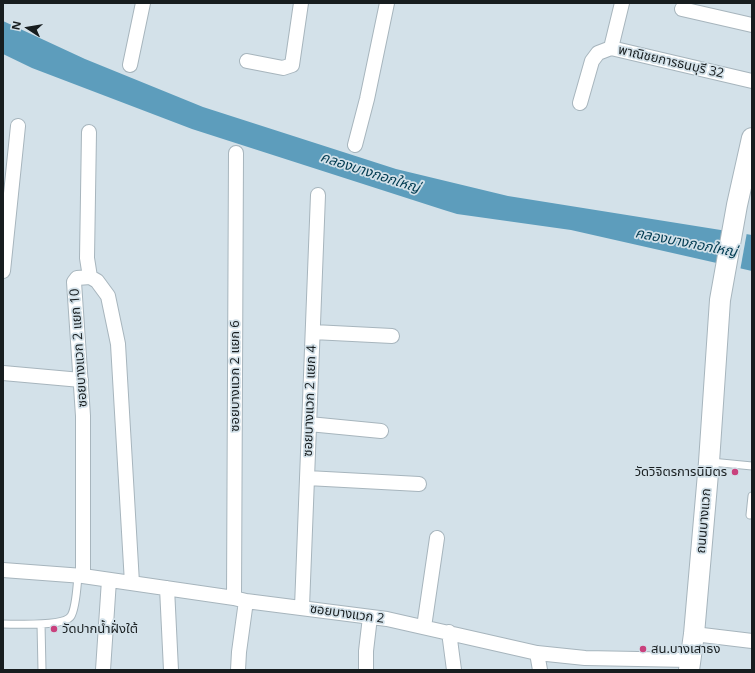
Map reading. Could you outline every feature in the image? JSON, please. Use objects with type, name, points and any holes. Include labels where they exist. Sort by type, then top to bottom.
[{"type":"main road","name":"ถนนบางแวก","points":[[689,665],[694,634],[709,462],[720,300],[737,205],[752,138]]},
{"type":"street","points":[[130,65],[143,3]]},
{"type":"street","points":[[247,61],[283,68],[292,65],[301,3]]},
{"type":"street","points":[[355,145],[367,99],[387,3]]},
{"type":"street","name":"พาณิชยการธนบุรี 32","points":[[622,3],[611,48],[752,82]]},
{"type":"street","points":[[682,9],[752,25]]},
{"type":"street","points":[[580,103],[592,61],[598,53],[611,48]]},
{"type":"street","points":[[3,271],[18,126]]},
{"type":"street","name":"ซอยบางแวก 2 แยก 10","points":[[80,576],[83,416],[74,282],[77,278],[90,277],[87,258],[89,132]]},
{"type":"street","name":"ซอยบางแวก 2 แยก 6","points":[[236,153],[240,599],[238,670]]},
{"type":"street","name":"ซอยบางแวก 2 แยก 4","points":[[302,608],[318,195]]},
{"type":"street","points":[[90,277],[97,281],[108,296],[118,344],[132,583]]},
{"type":"street","points":[[313,332],[392,336]]},
{"type":"street","points":[[3,373],[81,380]]},
{"type":"street","points":[[309,424],[381,431]]},
{"type":"street","points":[[307,478],[419,484]]},
{"type":"street","points":[[424,627],[436,538]]},
{"type":"street","name":"ซอยบางแวก 2","points":[[3,570],[80,576],[370,617],[449,632],[586,664],[689,665]]},
{"type":"street","points":[[103,670],[109,580]]},
{"type":"street","points":[[167,588],[171,670]]},
{"type":"street","points":[[366,670],[366,651],[370,617]]},
{"type":"street","points":[[449,632],[454,670]]},
{"type":"street","points":[[694,634],[752,641]]},
{"type":"street","points":[[537,653],[540,670]]},
{"type":"lane","points":[[709,462],[752,466]]},
{"type":"lane","points":[[750,515],[752,496]]},
{"type":"lane","points":[[3,624],[41,624],[65,621],[71,617],[80,576]]},
{"type":"lane","points":[[41,624],[42,670]]},
{"type":"water","name":"คลองบางกอกใหญ่","points":[[3,21],[85,59],[203,107],[396,169],[508,196],[752,235],[752,271],[571,230],[457,214],[192,129],[32,68],[3,54]]},
{"type":"pier","points":[[723,228],[747,232],[740,271],[716,265]]},
{"type":"place","name":"วัดวิจิตรการนิมิตร","points":[[735,472]]},
{"type":"place","name":"วัดปากน้ำฝั่งใต้","points":[[54,629]]},
{"type":"place","name":"สน.บางเสาธง","points":[[643,649]]}]
